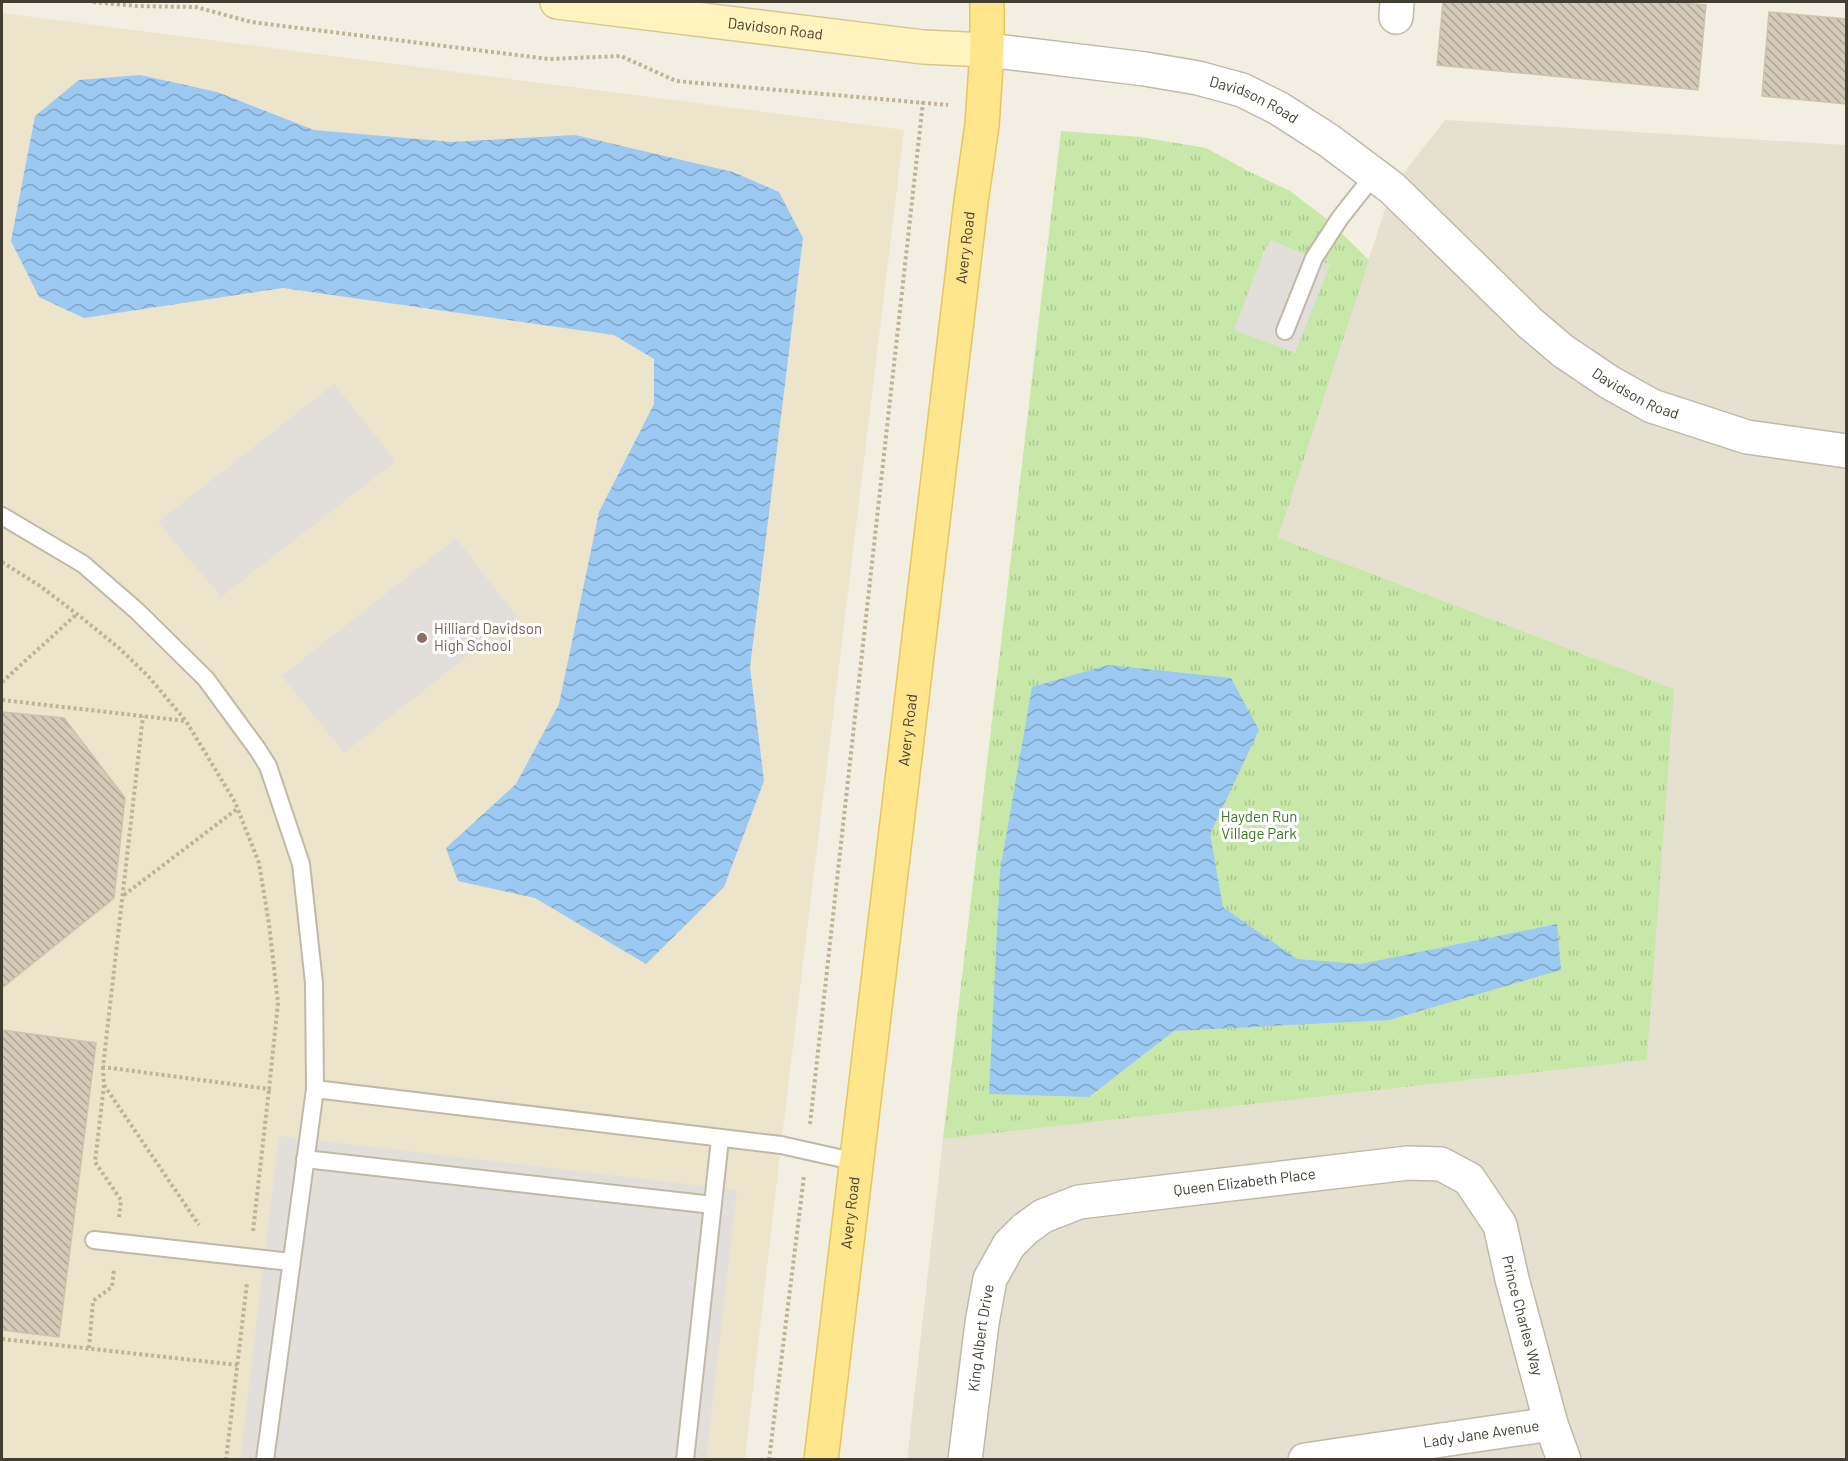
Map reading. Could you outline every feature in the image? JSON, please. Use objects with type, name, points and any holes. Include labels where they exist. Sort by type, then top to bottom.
[{"type":"main road","name":"Davidson Road","points":[[557,2],[923,47],[987,51]]},
{"type":"main road","name":"Avery Road","points":[[821,1460],[983,110],[987,51],[987,2]]},
{"type":"street","name":"Davidson Road","points":[[987,51],[1145,69],[1198,78],[1242,90],[1278,108],[1328,140],[1392,188],[1530,323],[1563,351],[1609,382],[1652,406],[1746,437],[1846,451]]},
{"type":"street","name":"Queen Elizabeth Place","points":[[1025,1228],[1043,1216],[1079,1202],[1408,1164],[1441,1164],[1469,1179]]},
{"type":"street","name":"Prince Charles Way","points":[[1469,1179],[1500,1225],[1551,1424],[1564,1460]]},
{"type":"street","name":"King Albert Drive","points":[[965,1460],[982,1323],[990,1279],[1009,1245],[1025,1228]]},
{"type":"street","name":"Lady Jane Avenue","points":[[1305,1460],[1551,1424]]},
{"type":"lane","points":[[1285,331],[1314,258],[1340,218],[1374,175]]},
{"type":"lane","points":[[2,516],[83,564],[137,611],[206,679],[268,766],[301,864],[314,983],[315,1089],[265,1460]]},
{"type":"lane","points":[[315,1089],[781,1145],[857,1162]]},
{"type":"lane","points":[[685,1460],[720,1139]]},
{"type":"lane","points":[[305,1159],[713,1205]]},
{"type":"lane","points":[[94,1240],[291,1262]]},
{"type":"path","points":[[93,2],[136,6],[196,7],[251,22],[549,59],[621,56],[675,81],[923,102],[983,110]]},
{"type":"path","points":[[769,1460],[807,1152],[923,102]]},
{"type":"path","points":[[2,562],[40,586],[77,614],[134,662],[167,697],[186,721],[237,808],[259,863],[278,1004],[269,1089],[104,1067]]},
{"type":"path","points":[[2,682],[77,614]]},
{"type":"path","points":[[2,700],[186,721]]},
{"type":"path","points":[[95,1162],[143,716]]},
{"type":"path","points":[[123,895],[237,808]]},
{"type":"path","points":[[104,1085],[246,1296]]},
{"type":"path","points":[[2,1339],[238,1365]]},
{"type":"shaded area","name":"Hilliard Davidson High School","points":[[2,13],[904,130],[745,1459],[2,1460]]},
{"type":"shaded area","points":[[1445,120],[1846,145],[1846,1459],[907,1460],[943,1139],[1647,1060],[1673,689],[1278,538],[1392,188]]},
{"type":"shaded area","points":[[1271,240],[1330,265],[1295,353],[1234,330],[1264,251]]},
{"type":"shaded area","points":[[334,384],[396,461],[221,597],[158,522]]},
{"type":"shaded area","points":[[456,538],[517,617],[344,753],[282,676]]},
{"type":"shaded area","points":[[279,1136],[737,1190],[706,1459],[240,1460]]},
{"type":"green space","name":"Hayden Run Village Park","points":[[1061,131],[1140,137],[1206,148],[1290,191],[1328,220],[1369,260],[1278,538],[1674,689],[1647,1060],[943,1139]]},
{"type":"water","points":[[140,75],[217,92],[314,130],[452,142],[575,135],[733,172],[779,192],[803,238],[750,667],[764,781],[724,887],[646,964],[535,898],[458,881],[446,848],[516,784],[559,704],[599,512],[654,404],[654,359],[614,335],[283,288],[84,318],[39,297],[11,241],[35,116],[79,80]]},
{"type":"water","points":[[1108,665],[1231,678],[1259,730],[1210,834],[1223,907],[1297,959],[1361,964],[1557,924],[1561,970],[1389,1020],[1174,1031],[1089,1097],[989,1094],[1000,871],[1032,687]]},
{"type":"building","points":[[1443,2],[1668,2],[1706,5],[1698,90],[1437,65]]},
{"type":"building","points":[[1769,12],[1846,19],[1846,104],[1762,96]]},
{"type":"building","points":[[2,712],[64,718],[125,798],[114,898],[2,988]]},
{"type":"building","points":[[2,1030],[96,1043],[59,1337],[2,1330]]},
{"type":"place","name":"Hilliard Davidson High School","points":[[422,638]]}]
